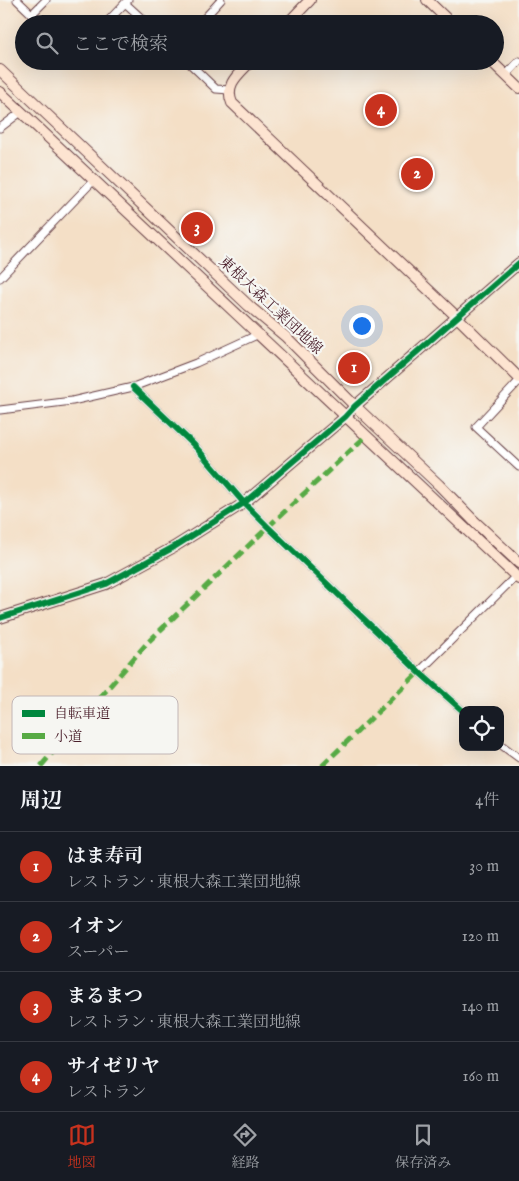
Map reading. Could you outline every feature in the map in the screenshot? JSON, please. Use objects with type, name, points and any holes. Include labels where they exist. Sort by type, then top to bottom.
[{"type":"main road","points":[[296,15],[310,0]]},
{"type":"main road","points":[[427,0],[443,15]]},
{"type":"main road","name":"東根大森工業団地線","points":[[0,70],[249,306],[286,337],[519,563]]},
{"type":"main road","points":[[243,70],[232,81],[229,90],[232,103],[457,317],[519,379]]},
{"type":"main road","points":[[501,70],[519,88]]},
{"type":"main road","name":"東根大森工業団地線","points":[[0,92],[518,578]]},
{"type":"main road","points":[[0,618],[106,584],[174,547],[244,503],[345,417],[355,406],[519,263]]},
{"type":"street","points":[[17,0],[32,14],[46,0]]},
{"type":"street","points":[[208,15],[222,0]]},
{"type":"street","points":[[114,15],[127,2],[139,15]]},
{"type":"street","points":[[506,75],[519,61]]},
{"type":"street","points":[[197,70],[216,89],[229,90]]},
{"type":"street","points":[[0,128],[21,112]]},
{"type":"street","points":[[0,278],[94,180]]},
{"type":"street","points":[[0,410],[72,401],[133,386],[196,363],[259,334]]},
{"type":"street","points":[[519,379],[476,427],[519,467]]},
{"type":"street","points":[[133,386],[194,445],[244,503],[419,672],[459,707]]},
{"type":"street","points":[[419,672],[518,578]]},
{"type":"street","points":[[504,747],[519,758]]},
{"type":"marked path","points":[[101,696],[147,643],[366,436]]},
{"type":"marked path","points":[[322,766],[419,672]]},
{"type":"marked path","points":[[41,766],[51,754]]},
{"type":"cycle path","points":[[0,618],[106,584],[174,547],[244,503],[345,417],[355,406],[519,263]]},
{"type":"cycle path","points":[[133,387],[194,445],[244,503],[268,527],[419,672],[459,707]]},
{"type":"place","name":"サイゼリヤ","points":[[381,110]]},
{"type":"place","name":"イオン","points":[[417,174]]},
{"type":"place","name":"まるまつ","points":[[197,228]]},
{"type":"place","name":"はま寿司","points":[[354,368]]}]
